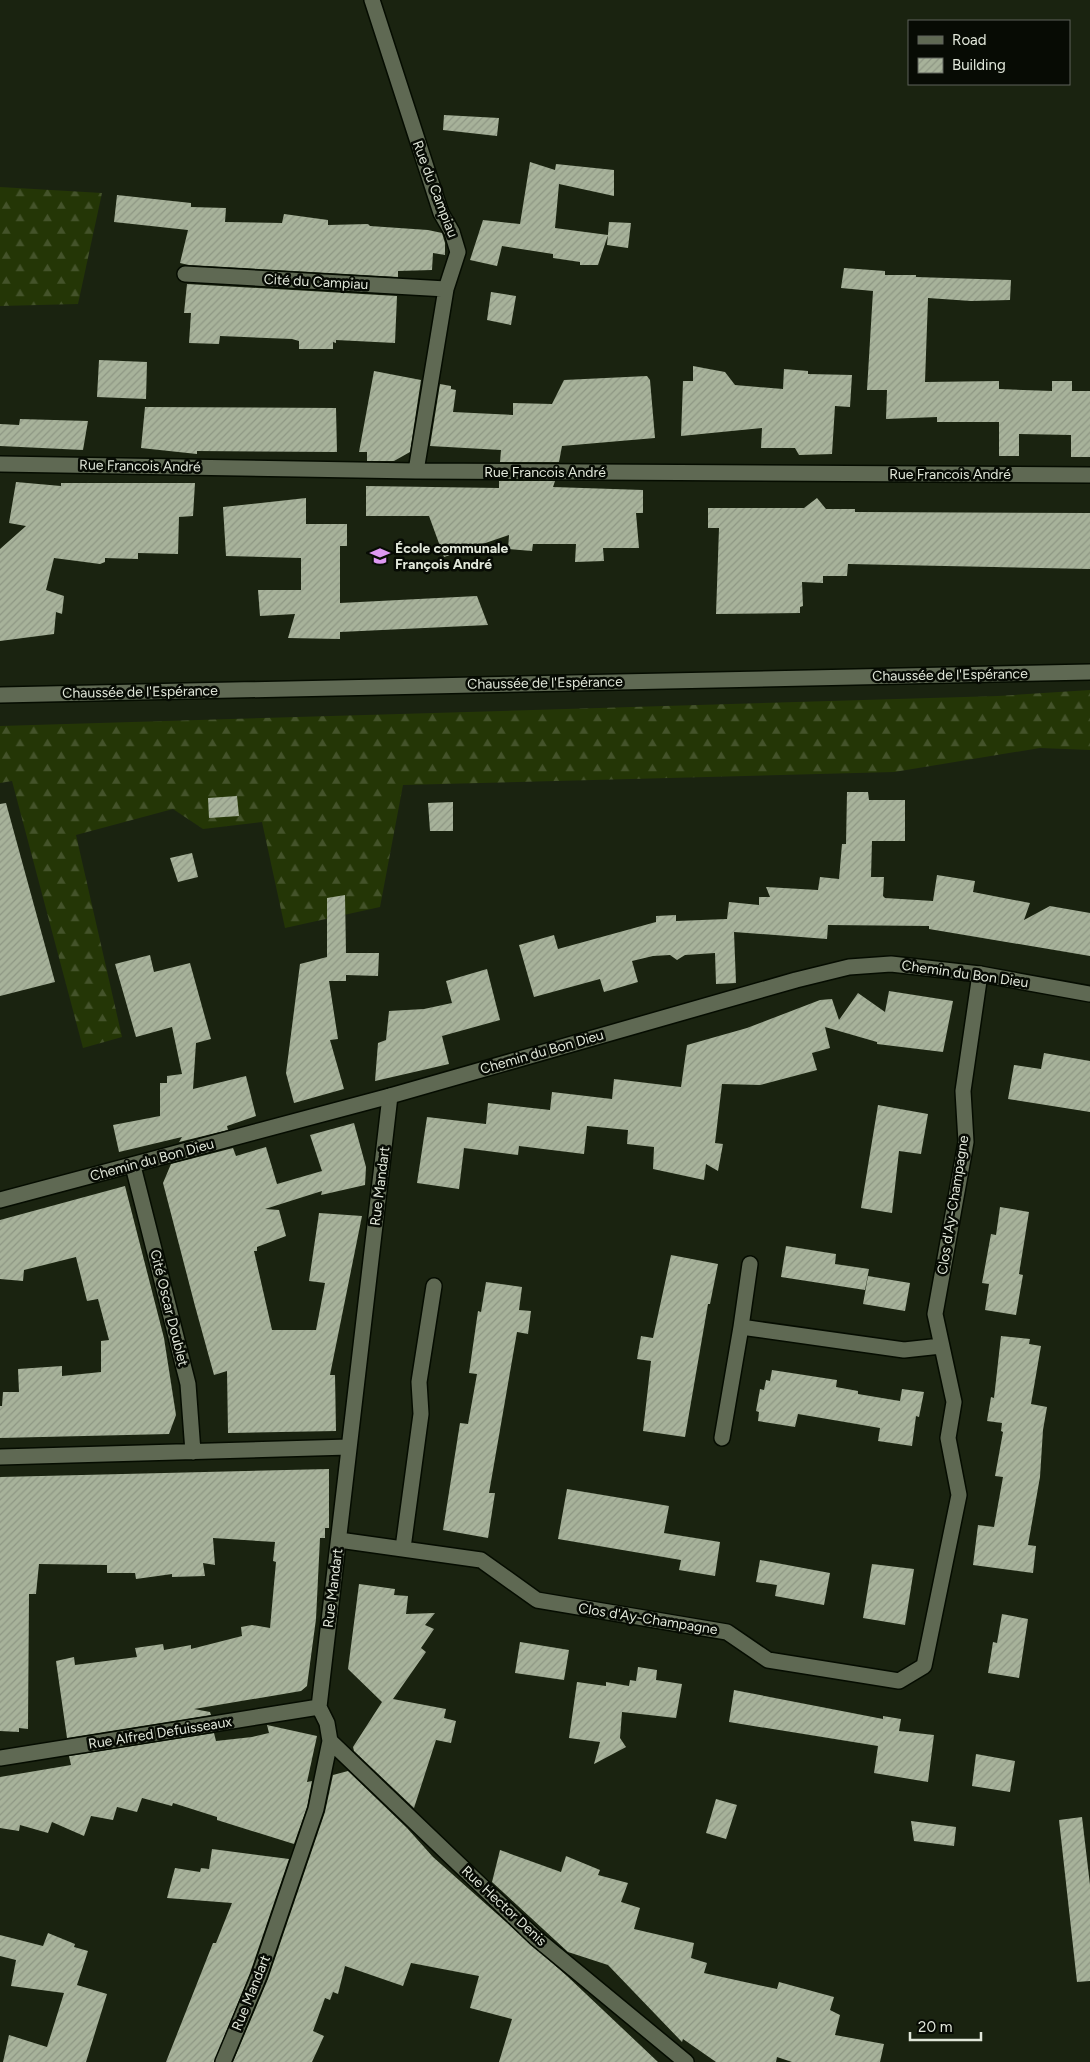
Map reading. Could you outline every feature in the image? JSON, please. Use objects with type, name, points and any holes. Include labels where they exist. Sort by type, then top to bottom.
[{"type":"street","name":"Rue du Campiau","points":[[372,0],[441,212],[452,232],[458,252],[446,289],[416,471]]},
{"type":"street","name":"Cité du Campiau","points":[[186,274],[446,289]]},
{"type":"street","name":"Rue Francois André","points":[[0,464],[416,471],[1090,475]]},
{"type":"street","name":"Chaussée de l'Espérance","points":[[0,695],[1090,672]]},
{"type":"street","name":"Chemin du Bon Dieu","points":[[0,1200],[390,1096],[796,980],[848,967],[891,964],[980,974],[1090,994]]},
{"type":"street","name":"Clos d'Ay-Champagne","points":[[339,1540],[481,1560],[537,1600],[727,1632],[768,1660],[899,1681],[924,1666],[959,1495],[948,1438],[954,1402],[935,1314],[966,1142],[963,1091],[980,974]]},
{"type":"street","name":"Rue Mandart","points":[[223,2062],[259,1976],[316,1809],[330,1742],[326,1723],[319,1707],[390,1096]]},
{"type":"street","name":"Cité Oscar Doublet","points":[[133,1166],[188,1384],[193,1452]]},
{"type":"street","points":[[722,1438],[750,1264]]},
{"type":"street","points":[[403,1548],[421,1414],[419,1382],[434,1286]]},
{"type":"street","points":[[741,1327],[904,1350],[942,1346]]},
{"type":"street","points":[[0,1457],[350,1447]]},
{"type":"street","name":"Rue Alfred Defuisseaux","points":[[0,1758],[319,1707]]},
{"type":"street","name":"Rue Hector Denis","points":[[330,1742],[536,1938],[686,2062]]},
{"type":"green space","points":[[0,187],[102,193],[78,304],[0,306]]},
{"type":"green space","points":[[1090,690],[1090,750],[1040,748],[894,772],[403,785],[380,907],[285,928],[262,822],[203,829],[173,809],[76,835],[122,1037],[83,1048],[12,781],[0,783],[0,726],[998,696]]},
{"type":"building","points":[[444,115],[499,118],[497,136],[443,130]]},
{"type":"building","points":[[530,162],[555,170],[556,164],[614,170],[614,196],[559,184],[555,228],[608,235],[598,265],[580,265],[580,262],[553,258],[553,254],[502,246],[497,266],[470,260],[483,220],[520,224]]},
{"type":"building","points":[[117,195],[191,203],[191,207],[226,208],[225,222],[282,223],[284,214],[328,220],[328,225],[368,224],[370,226],[428,230],[442,233],[445,243],[445,255],[433,253],[432,270],[398,271],[398,277],[189,265],[180,263],[188,230],[114,222]]},
{"type":"building","points":[[609,222],[631,223],[628,248],[607,245]]},
{"type":"building","points":[[844,268],[885,271],[885,275],[1011,280],[1010,300],[971,301],[928,298],[925,382],[999,381],[999,389],[1052,391],[1052,381],[1072,381],[1072,391],[1090,391],[1090,457],[1071,457],[1071,435],[1019,434],[1019,456],[999,456],[999,422],[937,422],[937,417],[886,419],[887,390],[867,390],[873,291],[841,288]]},
{"type":"building","points":[[187,284],[397,296],[395,343],[336,340],[336,343],[333,342],[333,349],[299,349],[299,341],[292,339],[220,336],[219,344],[189,343],[191,313],[184,313]]},
{"type":"building","points":[[491,292],[516,296],[511,325],[487,320]]},
{"type":"building","points":[[99,360],[147,362],[146,399],[97,397]]},
{"type":"building","points":[[693,366],[725,372],[735,385],[783,389],[784,369],[808,371],[808,374],[852,375],[850,407],[835,406],[832,454],[799,455],[795,448],[761,448],[762,428],[681,436],[683,381],[693,381]]},
{"type":"building","points":[[374,371],[421,380],[410,452],[394,461],[367,461],[367,452],[359,452]]},
{"type":"building","points":[[647,376],[650,380],[655,438],[562,446],[559,462],[500,462],[501,450],[430,446],[440,384],[451,386],[451,389],[456,390],[453,412],[513,415],[513,403],[552,404],[564,380]]},
{"type":"building","points":[[145,407],[336,408],[337,452],[197,451],[197,454],[141,448]]},
{"type":"building","points":[[20,419],[88,421],[83,450],[0,446],[0,424],[19,425]]},
{"type":"building","points":[[499,481],[555,481],[553,487],[643,490],[643,513],[636,513],[639,548],[603,548],[604,561],[575,562],[576,544],[533,544],[532,551],[508,549],[509,535],[444,557],[429,516],[366,516],[366,486],[499,488]]},
{"type":"building","points":[[16,482],[61,486],[61,483],[195,483],[193,516],[179,517],[178,554],[138,553],[138,559],[105,558],[105,562],[100,564],[54,558],[46,590],[64,596],[62,614],[56,612],[54,634],[0,641],[0,549],[26,526],[9,523]]},
{"type":"building","points":[[306,498],[306,524],[347,524],[347,546],[340,546],[340,603],[477,596],[488,625],[340,632],[340,639],[288,638],[295,614],[260,616],[258,590],[301,590],[301,558],[226,556],[223,507]]},
{"type":"building","points":[[817,498],[826,509],[855,509],[855,512],[1090,513],[1090,569],[848,564],[847,576],[823,576],[823,583],[802,582],[803,606],[800,607],[800,613],[716,614],[719,528],[708,528],[708,508],[804,508]]},
{"type":"building","points":[[847,792],[868,792],[869,800],[905,800],[905,841],[872,841],[871,877],[884,877],[883,896],[885,898],[933,901],[937,875],[975,881],[973,892],[1030,903],[1024,920],[1050,906],[1090,913],[1090,956],[929,929],[929,926],[828,925],[827,939],[734,932],[736,983],[716,984],[715,953],[685,955],[677,960],[670,955],[653,956],[632,961],[638,982],[604,992],[600,979],[534,997],[519,945],[554,935],[558,949],[656,922],[656,916],[676,915],[676,921],[727,919],[729,902],[759,905],[759,897],[770,897],[766,887],[818,890],[820,877],[839,879],[842,844],[846,844]]},
{"type":"building","points":[[237,796],[239,816],[209,818],[208,798]]},
{"type":"building","points":[[453,802],[453,831],[430,831],[428,803]]},
{"type":"building","points":[[6,803],[55,982],[0,996],[0,804]]},
{"type":"building","points":[[192,853],[198,877],[178,882],[170,858]]},
{"type":"building","points":[[345,895],[346,953],[379,953],[378,976],[346,975],[346,981],[329,981],[338,1039],[330,1040],[344,1089],[294,1103],[286,1073],[300,964],[327,957],[327,898]]},
{"type":"building","points":[[150,955],[154,972],[190,963],[211,1039],[196,1043],[193,1089],[246,1076],[256,1116],[227,1126],[228,1130],[179,1142],[182,1137],[119,1152],[113,1125],[160,1116],[160,1083],[167,1083],[167,1076],[182,1074],[172,1027],[136,1037],[115,964]]},
{"type":"building","points":[[487,969],[500,1020],[442,1036],[449,1064],[375,1081],[378,1043],[386,1040],[389,1011],[424,1009],[452,1003],[446,981]]},
{"type":"building","points":[[889,991],[953,1001],[943,1052],[877,1044],[877,1042],[825,1027],[830,1048],[812,1053],[817,1070],[760,1085],[722,1084],[715,1143],[723,1144],[718,1171],[706,1164],[704,1180],[653,1169],[654,1147],[627,1144],[628,1130],[587,1126],[584,1154],[519,1146],[518,1155],[464,1148],[459,1189],[417,1183],[427,1117],[486,1124],[488,1103],[550,1110],[552,1092],[612,1099],[614,1079],[681,1087],[687,1045],[747,1028],[820,1000],[832,999],[839,1020],[858,993],[885,1012]]},
{"type":"building","points":[[1044,1053],[1090,1061],[1090,1112],[1008,1099],[1014,1065],[1041,1069]]},
{"type":"building","points":[[878,1105],[928,1114],[921,1154],[899,1151],[892,1213],[861,1208]]},
{"type":"building","points":[[354,1123],[366,1167],[365,1185],[321,1195],[322,1191],[265,1209],[279,1210],[286,1236],[257,1247],[257,1251],[254,1251],[272,1330],[316,1330],[325,1283],[309,1281],[319,1213],[362,1216],[330,1375],[335,1375],[336,1431],[228,1433],[227,1371],[214,1375],[163,1183],[171,1164],[233,1148],[236,1156],[266,1147],[277,1184],[322,1171],[310,1135]]},
{"type":"building","points":[[125,1186],[164,1338],[176,1415],[169,1434],[0,1438],[0,1406],[2,1406],[3,1392],[19,1392],[18,1369],[62,1366],[62,1376],[101,1372],[101,1341],[109,1340],[98,1299],[87,1301],[76,1257],[24,1270],[23,1281],[0,1279],[0,1220]]},
{"type":"building","points":[[1000,1207],[1029,1212],[1019,1274],[1023,1275],[1016,1315],[985,1310],[989,1284],[982,1283],[991,1234],[996,1235]]},
{"type":"building","points":[[786,1246],[836,1254],[835,1264],[869,1269],[865,1290],[781,1277]]},
{"type":"building","points":[[671,1255],[718,1264],[710,1304],[708,1304],[685,1437],[643,1431],[651,1361],[637,1359],[641,1336],[653,1338]]},
{"type":"building","points":[[868,1276],[910,1283],[905,1311],[863,1304]]},
{"type":"building","points":[[486,1282],[522,1287],[519,1310],[531,1311],[528,1334],[517,1332],[489,1493],[495,1493],[488,1538],[443,1530],[460,1423],[468,1424],[477,1374],[469,1373],[478,1311],[481,1312]]},
{"type":"building","points":[[1001,1336],[1030,1339],[1029,1344],[1041,1346],[1031,1404],[1047,1407],[1043,1430],[1040,1477],[1028,1545],[1036,1546],[1033,1573],[973,1565],[978,1525],[994,1527],[1003,1477],[995,1476],[1003,1432],[1001,1431],[1002,1423],[987,1421],[991,1397],[994,1398]]},
{"type":"building","points":[[772,1370],[837,1380],[836,1387],[858,1391],[858,1394],[900,1401],[902,1389],[924,1392],[919,1417],[916,1416],[912,1446],[878,1441],[880,1428],[798,1414],[795,1427],[758,1421],[759,1412],[756,1411],[760,1389],[764,1390],[766,1380],[770,1381]]},
{"type":"building","points":[[329,1469],[329,1528],[325,1528],[325,1538],[320,1538],[316,1619],[307,1686],[301,1691],[194,1709],[210,1712],[211,1715],[67,1738],[56,1661],[74,1657],[75,1665],[137,1657],[135,1648],[163,1644],[164,1650],[191,1645],[191,1649],[242,1636],[241,1627],[252,1625],[270,1628],[276,1562],[273,1561],[275,1542],[213,1538],[215,1565],[203,1563],[205,1576],[172,1577],[172,1574],[136,1579],[135,1573],[107,1573],[107,1565],[39,1564],[36,1594],[29,1594],[28,1729],[19,1728],[19,1732],[0,1731],[0,1477]]},
{"type":"building","points":[[567,1489],[669,1506],[664,1533],[720,1542],[715,1576],[679,1570],[681,1560],[558,1539]]},
{"type":"building","points":[[760,1560],[830,1573],[824,1605],[775,1596],[777,1585],[756,1582]]},
{"type":"building","points":[[872,1564],[914,1569],[905,1625],[863,1618]]},
{"type":"building","points":[[359,1584],[395,1589],[394,1595],[408,1596],[406,1614],[435,1613],[425,1625],[434,1629],[421,1648],[426,1652],[393,1699],[446,1709],[444,1718],[456,1721],[451,1743],[436,1740],[414,1808],[354,1751],[353,1747],[382,1702],[348,1669]]},
{"type":"building","points":[[1002,1614],[1028,1619],[1019,1678],[988,1673],[993,1642],[997,1643]]},
{"type":"building","points":[[520,1642],[569,1650],[564,1680],[515,1673]]},
{"type":"building","points":[[638,1667],[657,1670],[656,1680],[682,1684],[676,1718],[622,1712],[620,1738],[626,1747],[594,1764],[600,1742],[569,1738],[577,1682],[606,1686],[606,1682],[629,1686],[630,1680],[636,1681]]},
{"type":"building","points":[[734,1690],[883,1719],[883,1716],[901,1719],[899,1731],[934,1735],[928,1782],[874,1773],[878,1746],[729,1722]]},
{"type":"building","points":[[267,1725],[317,1736],[307,1782],[312,1781],[307,1807],[294,1844],[217,1820],[217,1817],[173,1803],[172,1806],[142,1798],[137,1812],[117,1807],[113,1820],[91,1816],[84,1836],[52,1822],[48,1833],[20,1825],[19,1831],[0,1828],[0,1777],[71,1765],[69,1756],[214,1733],[216,1741],[252,1737],[269,1733]]},
{"type":"building","points":[[976,1754],[1015,1761],[1010,1792],[972,1786]]},
{"type":"building","points":[[348,1771],[407,1828],[433,1857],[567,1976],[658,2062],[499,2062],[512,2019],[470,2008],[479,1976],[411,1963],[403,1986],[345,1966],[338,1994],[333,1992],[330,2000],[325,1998],[313,2031],[324,2036],[312,2062],[233,2062],[268,1979],[325,1812],[333,1775]]},
{"type":"building","points":[[716,1799],[737,1805],[726,1839],[706,1833]]},
{"type":"building","points":[[1082,1817],[1090,1885],[1090,1981],[1077,1982],[1059,1820]]},
{"type":"building","points":[[911,1821],[956,1827],[954,1846],[914,1841]]},
{"type":"building","points":[[212,1849],[289,1859],[250,1973],[214,2062],[166,2062],[213,1943],[216,1943],[232,1903],[167,1898],[175,1868],[200,1872],[201,1868],[209,1869]]},
{"type":"building","points":[[500,1850],[561,1872],[566,1856],[600,1870],[598,1875],[628,1883],[621,1902],[640,1908],[634,1929],[694,1943],[691,1958],[707,1963],[704,1973],[777,1989],[779,1982],[834,1997],[830,2010],[840,2015],[835,2035],[884,2044],[880,2062],[792,2062],[777,2057],[776,2062],[716,2062],[683,2039],[682,2042],[608,1965],[568,1952],[492,1882]]},
{"type":"building","points":[[48,1933],[75,1944],[74,1947],[88,1951],[77,1985],[107,1994],[86,2062],[3,2062],[9,2035],[47,2047],[64,1993],[11,1986],[16,1960],[0,1956],[0,1935],[43,1946]]},
{"type":"place","name":"École communale François André","points":[[380,556]]}]
